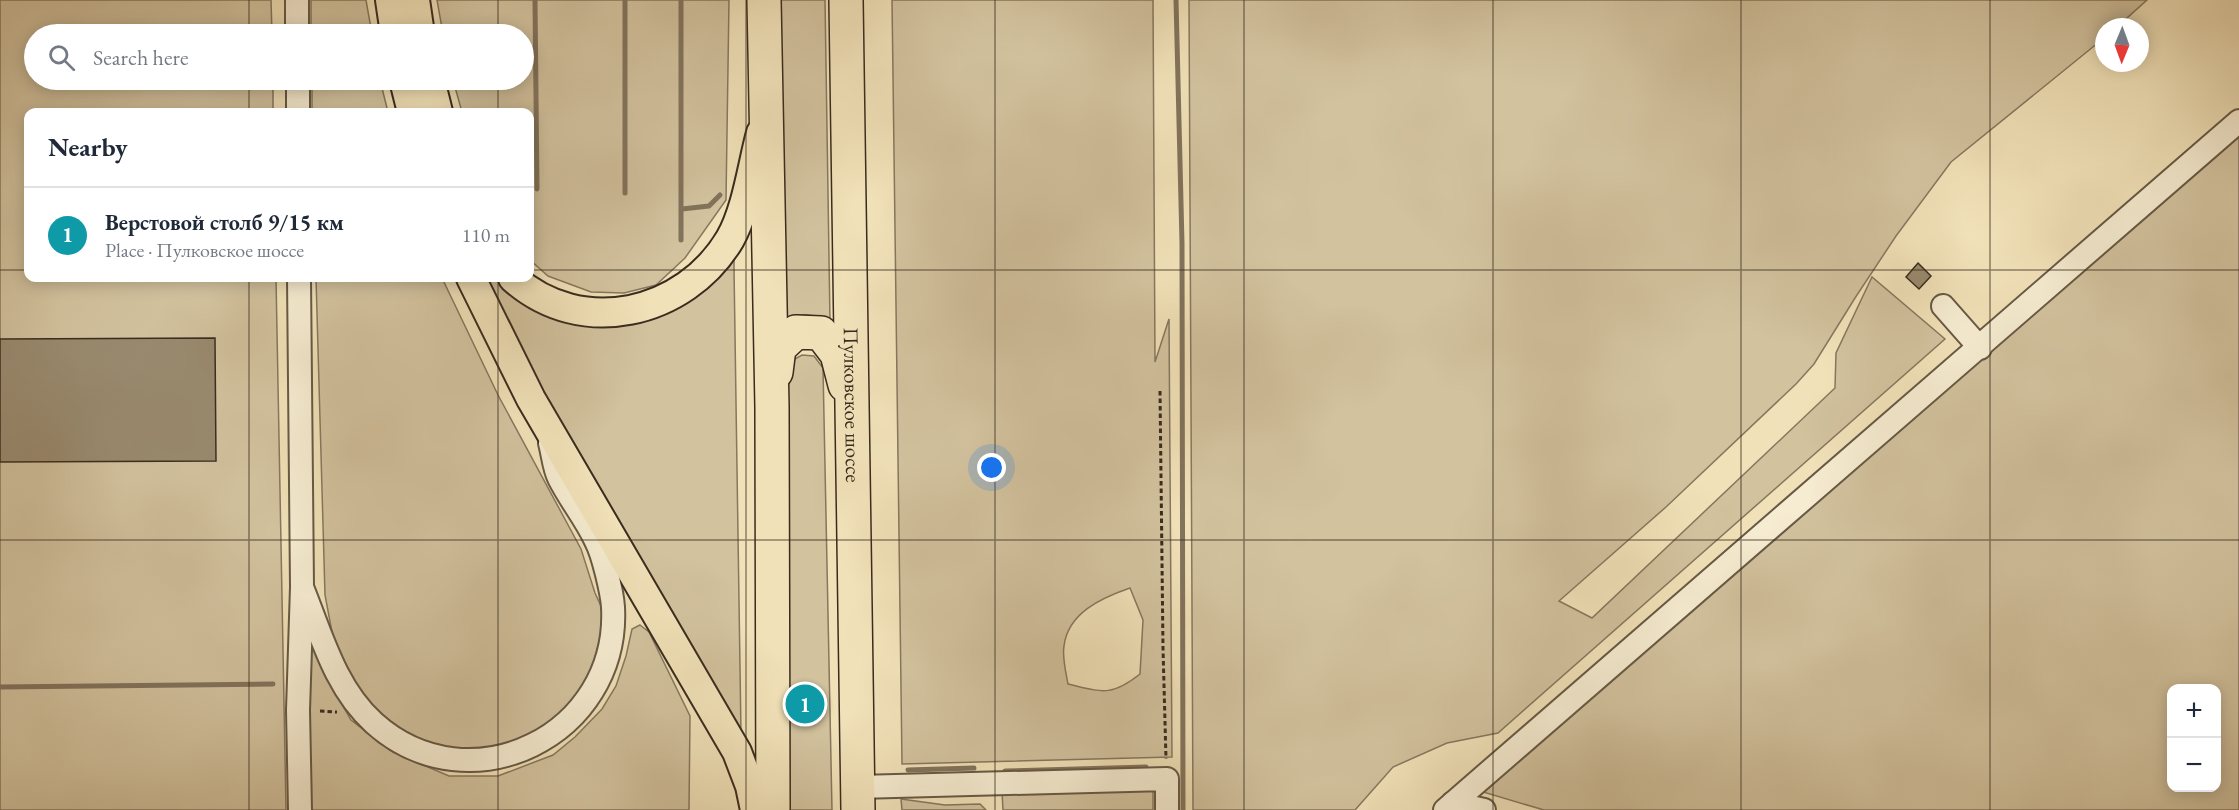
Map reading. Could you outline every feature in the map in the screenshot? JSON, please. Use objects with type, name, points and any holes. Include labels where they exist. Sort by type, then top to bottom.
[{"type":"highway","points":[[764,0],[772,407],[773,810]]},
{"type":"highway","name":"Пулковское шоссе","points":[[846,0],[858,798]]},
{"type":"highway","points":[[772,407],[779,348],[795,332],[821,333],[837,354],[853,418]]},
{"type":"main road","points":[[390,0],[394,24]]},
{"type":"main road","points":[[415,0],[419,24]]},
{"type":"main road","points":[[406,90],[411,108]]},
{"type":"main road","points":[[432,90],[437,108]]},
{"type":"main road","points":[[518,282],[549,302],[589,312],[628,311],[660,301],[682,288],[714,263],[731,237],[740,218],[766,111]]},
{"type":"main road","points":[[473,282],[545,423],[737,752],[750,786],[755,810]]},
{"type":"street","points":[[297,0],[297,24]]},
{"type":"street","points":[[298,90],[298,108]]},
{"type":"street","points":[[1449,807],[2239,121]]},
{"type":"street","points":[[299,282],[302,587],[298,710],[300,810]]},
{"type":"street","points":[[1943,306],[1980,348]]},
{"type":"street","points":[[302,587],[346,691],[367,716],[391,736],[437,757],[461,761],[512,755],[536,745],[572,717],[595,689],[612,639],[613,606],[597,542],[559,477],[545,423]]},
{"type":"street","points":[[858,798],[1167,779],[1167,810]]},
{"type":"street","points":[[1449,807],[1484,810]]},
{"type":"path","points":[[1160,391],[1162,648],[1167,779]]},
{"type":"shaded area","points":[[0,0],[271,0],[272,24],[24,24],[24,90],[273,90],[273,108],[24,108],[24,282],[276,282],[286,810],[0,810]]},
{"type":"shaded area","points":[[311,0],[366,0],[370,24],[311,24]]},
{"type":"shaded area","points":[[437,0],[729,0],[726,200],[685,258],[656,285],[624,293],[591,292],[548,276],[534,264],[534,108],[461,108],[456,90],[534,90],[534,24],[441,24]]},
{"type":"shaded area","points":[[779,0],[825,0],[830,322],[807,315],[784,319]]},
{"type":"shaded area","points":[[892,0],[1153,0],[1155,362],[1169,319],[1172,757],[902,764]],"holes":[[[1130,588],[1143,620],[1140,674],[1121,686],[1106,691],[1068,684],[1064,665],[1064,646],[1067,634],[1072,624],[1088,608]]]},
{"type":"shaded area","points":[[1189,0],[2147,0],[2127,18],[2095,18],[2095,45],[1951,162],[1896,236],[1814,364],[1796,384],[1666,507],[1559,601],[1592,618],[1835,388],[1836,353],[1872,277],[1945,339],[1498,733],[1447,743],[1393,767],[1355,810],[1193,810]]},
{"type":"shaded area","points":[[312,90],[382,90],[387,108],[312,108]]},
{"type":"shaded area","points":[[2239,133],[2239,810],[1544,810],[1483,792]]},
{"type":"shaded area","points":[[734,256],[741,734],[566,437],[483,282],[500,282],[504,286],[654,316],[682,305],[696,296]]},
{"type":"shaded area","points":[[316,282],[444,282],[498,395],[581,549],[595,593],[606,617],[587,686],[560,716],[529,738],[490,751],[456,749],[419,743],[364,704],[335,648],[325,595]]},
{"type":"shaded area","points":[[802,355],[814,356],[823,368],[832,810],[788,810],[788,374],[793,360]]},
{"type":"shaded area","points":[[640,625],[649,632],[690,716],[689,810],[308,810],[305,636],[311,636],[327,678],[351,720],[393,752],[449,776],[498,776],[553,755],[575,737],[602,709],[616,686],[632,629]]},
{"type":"shaded area","points":[[1153,788],[1153,810],[1003,810],[1002,792]]},
{"type":"shaded area","points":[[901,799],[945,805],[980,804],[986,810],[902,810]]},
{"type":"building","points":[[1918,263],[1931,276],[1919,289],[1906,277]]},
{"type":"building","points":[[215,338],[216,461],[0,462],[0,339]]},
{"type":"waterway","points":[[535,0],[537,189]]},
{"type":"waterway","points":[[625,0],[625,193]]},
{"type":"waterway","points":[[681,0],[681,240]]},
{"type":"waterway","points":[[1176,0],[1182,243],[1183,810]]},
{"type":"waterway","points":[[682,209],[709,206],[720,195]]},
{"type":"waterway","points":[[0,687],[273,684]]},
{"type":"waterway","points":[[1005,771],[1146,767]]},
{"type":"waterway","points":[[908,770],[974,768]]},
{"type":"place","name":"Верстовой столб 9/15 км","points":[[805,704]]}]
